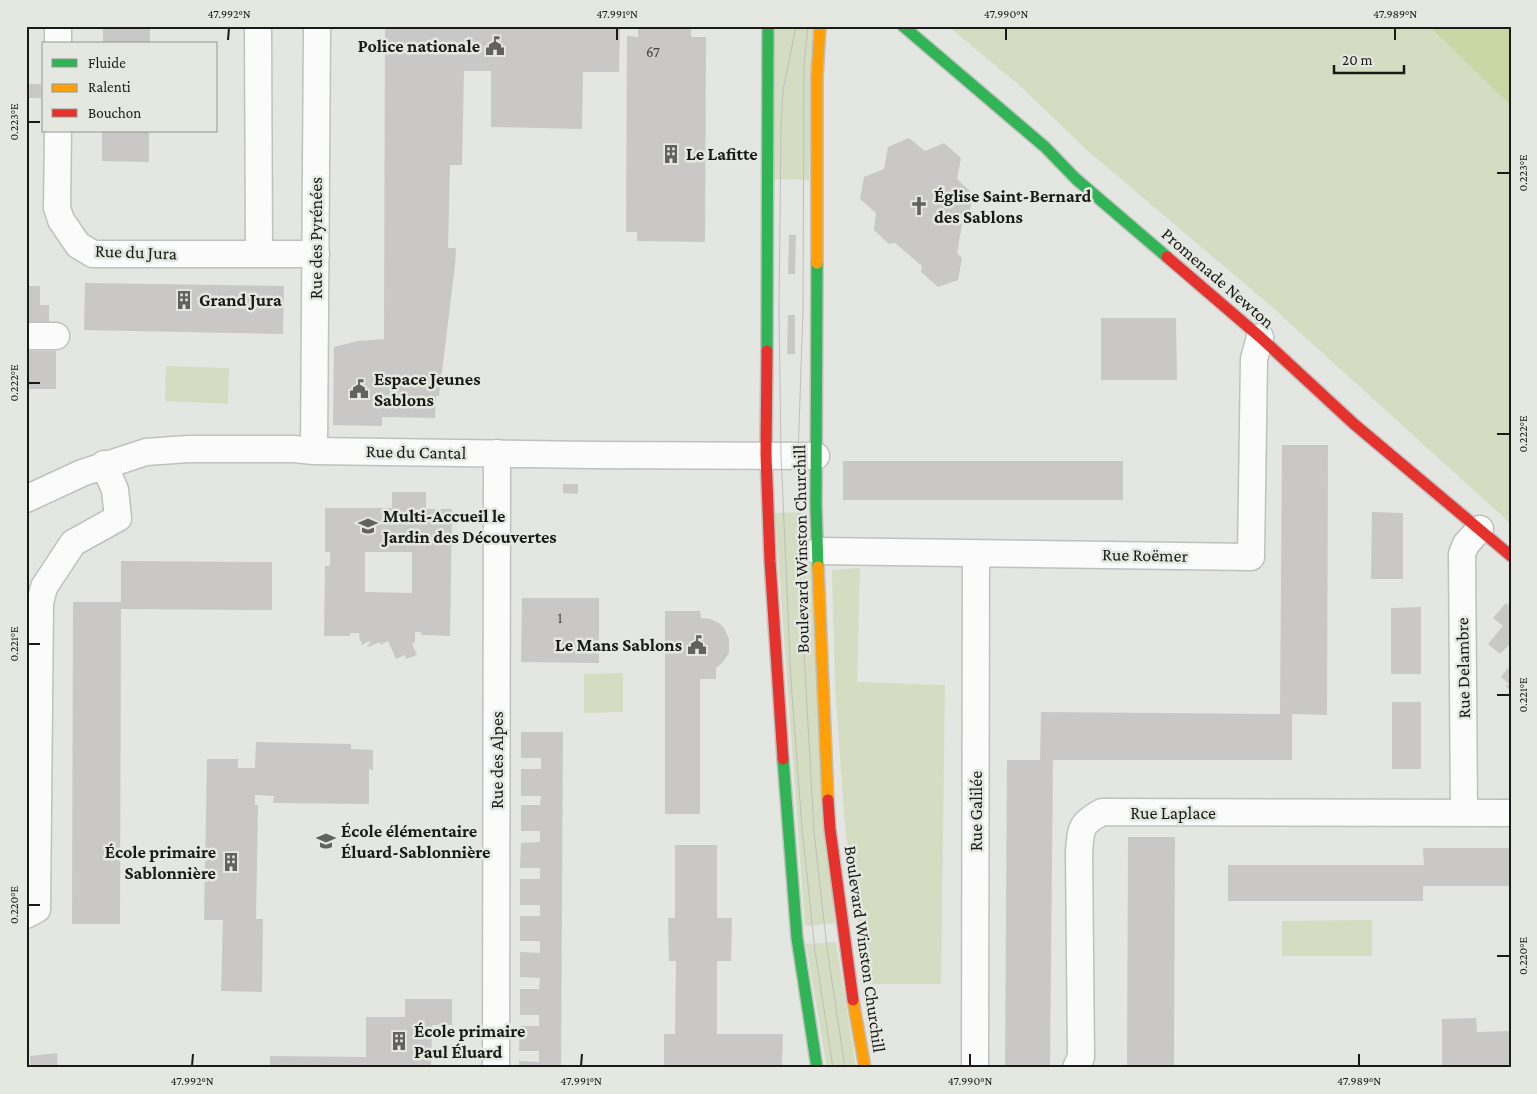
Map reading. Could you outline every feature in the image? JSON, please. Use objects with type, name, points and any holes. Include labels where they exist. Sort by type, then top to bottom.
[{"type":"street","points":[[58,26],[58,42]]},
{"type":"street","points":[[258,26],[259,254]]},
{"type":"street","name":"Rue des Pyrénées","points":[[314,451],[317,26]]},
{"type":"street","name":"Boulevard Winston Churchill","points":[[768,26],[766,455],[770,561],[787,823],[797,938],[817,1068]]},
{"type":"street","name":"Boulevard Winston Churchill","points":[[820,26],[817,77],[816,456],[824,724],[830,829],[857,1027],[865,1068]]},
{"type":"street","name":"Promenade Newton","points":[[903,26],[1045,147],[1076,179],[1260,337],[1354,424],[1511,556]]},
{"type":"street","name":"Rue du Jura","points":[[58,132],[58,208],[61,220],[78,245],[93,254],[316,254]]},
{"type":"street","points":[[26,336],[56,336]]},
{"type":"street","name":"Rue Roëmer","points":[[818,552],[1251,557],[1254,359],[1260,337]]},
{"type":"street","name":"Rue du Cantal","points":[[26,499],[82,472],[104,464],[146,452],[180,449],[816,456]]},
{"type":"street","name":"Rue des Alpes","points":[[496,1068],[497,453]]},
{"type":"street","points":[[26,915],[37,909],[40,603],[44,587],[73,543],[118,518],[115,490],[104,464]]},
{"type":"street","name":"Rue Delambre","points":[[1464,813],[1462,554],[1466,544],[1480,529]]},
{"type":"street","name":"Rue Galilée","points":[[975,1068],[976,553]]},
{"type":"street","name":"Rue Laplace","points":[[1076,1068],[1081,1057],[1079,852],[1081,833],[1087,820],[1102,812],[1511,813]]},
{"type":"shaded area","points":[[774,26],[813,26],[809,180],[773,179]]},
{"type":"shaded area","points":[[948,26],[1429,26],[1511,106],[1511,524],[1272,307],[1088,151],[1019,85]]},
{"type":"shaded area","points":[[1429,26],[1511,26],[1511,106]]},
{"type":"shaded area","points":[[166,366],[229,368],[228,404],[165,401]]},
{"type":"shaded area","points":[[807,512],[835,923],[805,926],[775,513]]},
{"type":"shaded area","points":[[860,568],[857,682],[945,685],[941,984],[866,984],[845,826],[835,686],[832,570]]},
{"type":"shaded area","points":[[623,673],[623,712],[584,713],[584,674]]},
{"type":"shaded area","points":[[1372,920],[1372,956],[1282,956],[1282,921]]},
{"type":"shaded area","points":[[836,942],[856,1068],[827,1068],[806,944]]},
{"type":"building","points":[[103,26],[150,26],[150,42],[103,42]]},
{"type":"building","points":[[385,26],[620,26],[619,72],[583,72],[582,129],[491,127],[491,71],[464,71],[462,165],[450,165],[448,248],[456,248],[455,265],[439,396],[436,396],[435,418],[382,417],[382,426],[333,425],[334,347],[358,341],[384,339]]},
{"type":"building","name":"Le Lafitte","points":[[638,26],[691,26],[691,37],[706,37],[705,242],[637,241],[637,232],[626,232],[627,36],[638,37]]},
{"type":"building","points":[[26,84],[41,84],[41,98],[26,98]]},
{"type":"building","points":[[102,132],[149,132],[149,162],[102,161]]},
{"type":"building","name":"Église Saint-Bernard des Sablons","points":[[909,138],[925,151],[944,143],[961,158],[957,179],[973,194],[969,216],[963,219],[957,253],[962,258],[958,280],[938,287],[921,272],[922,266],[895,243],[889,244],[874,230],[876,213],[860,199],[864,177],[884,169],[888,147]]},
{"type":"building","points":[[789,235],[796,235],[795,274],[788,274]]},
{"type":"building","name":"Grand Jura","points":[[85,283],[284,286],[283,334],[84,330]]},
{"type":"building","points":[[26,286],[40,286],[40,305],[49,305],[49,323],[26,323]]},
{"type":"building","points":[[788,315],[795,315],[795,354],[787,354]]},
{"type":"building","points":[[1101,318],[1176,318],[1177,380],[1101,380]]},
{"type":"building","points":[[26,351],[56,351],[56,389],[26,389]]},
{"type":"building","points":[[1282,445],[1328,445],[1327,715],[1292,714],[1292,760],[1053,760],[1050,1068],[1005,1068],[1007,760],[1040,760],[1041,712],[1280,714]]},
{"type":"building","points":[[843,461],[1123,461],[1123,500],[843,500]]},
{"type":"building","points":[[563,484],[578,484],[578,494],[563,493]]},
{"type":"building","points":[[392,492],[426,492],[426,509],[452,509],[450,636],[421,635],[421,632],[415,632],[415,642],[412,644],[417,655],[406,659],[405,655],[396,659],[388,641],[380,645],[380,642],[368,647],[369,641],[362,645],[361,643],[363,642],[360,641],[359,633],[350,633],[350,636],[324,636],[325,566],[330,566],[330,552],[325,552],[325,508],[392,508]],"holes":[[[365,552],[412,552],[412,593],[365,592]]]},
{"type":"building","points":[[1372,512],[1403,513],[1403,579],[1371,579]]},
{"type":"building","points":[[121,561],[272,562],[272,610],[121,609],[120,924],[72,924],[73,602],[121,602]]},
{"type":"building","points":[[522,598],[599,598],[599,663],[521,662]]},
{"type":"building","points":[[1506,603],[1511,607],[1511,643],[1500,654],[1488,644],[1503,626],[1493,618]]},
{"type":"building","points":[[1421,607],[1421,674],[1391,674],[1391,608]]},
{"type":"building","points":[[665,611],[700,611],[701,618],[719,623],[724,628],[729,639],[729,653],[716,668],[716,679],[700,679],[700,814],[665,814]]},
{"type":"building","points":[[1508,668],[1511,670],[1511,691],[1506,686],[1509,684],[1501,677]]},
{"type":"building","points":[[1392,702],[1421,702],[1421,769],[1392,769]]},
{"type":"building","points":[[521,732],[563,732],[561,1068],[519,1068],[519,1061],[539,1062],[539,1051],[519,1051],[520,1026],[539,1026],[539,1015],[520,1015],[520,989],[539,989],[540,978],[520,977],[520,952],[540,953],[540,941],[520,941],[520,916],[540,916],[540,905],[520,905],[520,879],[540,879],[540,868],[520,868],[521,843],[540,842],[540,831],[521,831],[521,805],[540,805],[541,796],[521,796],[521,769],[541,769],[541,758],[521,758]]},
{"type":"building","name":"École primaire Sablonnière","points":[[256,742],[351,744],[351,749],[373,750],[373,770],[369,769],[369,804],[273,803],[274,796],[255,795],[255,805],[258,805],[256,919],[263,919],[262,992],[221,991],[223,920],[204,920],[207,759],[238,759],[238,768],[255,768]]},
{"type":"building","points":[[1128,837],[1175,837],[1174,1068],[1127,1068]]},
{"type":"building","points":[[675,845],[717,845],[717,918],[732,918],[731,961],[717,961],[717,1034],[783,1034],[782,1068],[664,1068],[664,1034],[675,1034],[676,961],[669,961],[668,918],[675,918]]},
{"type":"building","points":[[1423,848],[1511,848],[1511,886],[1423,886],[1423,901],[1228,901],[1228,865],[1424,865]]},
{"type":"building","name":"École primaire Paul Éluard","points":[[405,999],[452,999],[452,1025],[432,1025],[431,1068],[270,1068],[270,1056],[366,1057],[366,1017],[405,1017]]},
{"type":"building","points":[[1476,1018],[1477,1032],[1511,1031],[1511,1068],[1442,1068],[1442,1019]]},
{"type":"building","points":[[57,1053],[58,1068],[31,1068],[30,1056]]},
{"type":"tram line","points":[[796,26],[783,90],[781,127],[779,311],[781,455],[791,681],[802,828],[815,951],[833,1068]]},
{"type":"tram line","points":[[808,26],[804,64],[803,311],[798,455],[800,581],[814,831],[827,948],[845,1068]]},
{"type":"traffic: fast","points":[[767,351],[768,26]]},
{"type":"traffic: fast","points":[[903,26],[1045,147],[1076,179],[1167,257]]},
{"type":"traffic: fast","points":[[817,263],[816,506],[818,567]]},
{"type":"traffic: fast","points":[[783,759],[797,938],[817,1068]]},
{"type":"traffic: slow","points":[[817,263],[817,77],[820,26]]},
{"type":"traffic: slow","points":[[818,567],[828,800]]},
{"type":"traffic: slow","points":[[853,1000],[865,1068]]},
{"type":"traffic: jam","points":[[1167,257],[1260,337],[1354,424],[1511,556]]},
{"type":"traffic: jam","points":[[767,351],[766,455],[770,561],[783,759]]},
{"type":"traffic: jam","points":[[828,800],[830,829],[853,1000]]},
{"type":"place","name":"Police nationale","points":[[495,46]]},
{"type":"place","name":"Le Lafitte","points":[[671,154]]},
{"type":"place","name":"Église Saint-Bernard des Sablons","points":[[919,206]]},
{"type":"place","name":"Grand Jura","points":[[184,300]]},
{"type":"place","name":"Espace Jeunes Sablons","points":[[359,389]]},
{"type":"place","name":"Multi-Accueil le Jardin des Découvertes","points":[[368,526]]},
{"type":"place","name":"Le Mans Sablons","points":[[697,645]]},
{"type":"place","name":"École élémentaire Éluard-Sablonnière","points":[[326,841]]},
{"type":"place","name":"École primaire Sablonnière","points":[[231,862]]},
{"type":"place","name":"École primaire Paul Éluard","points":[[399,1041]]}]
